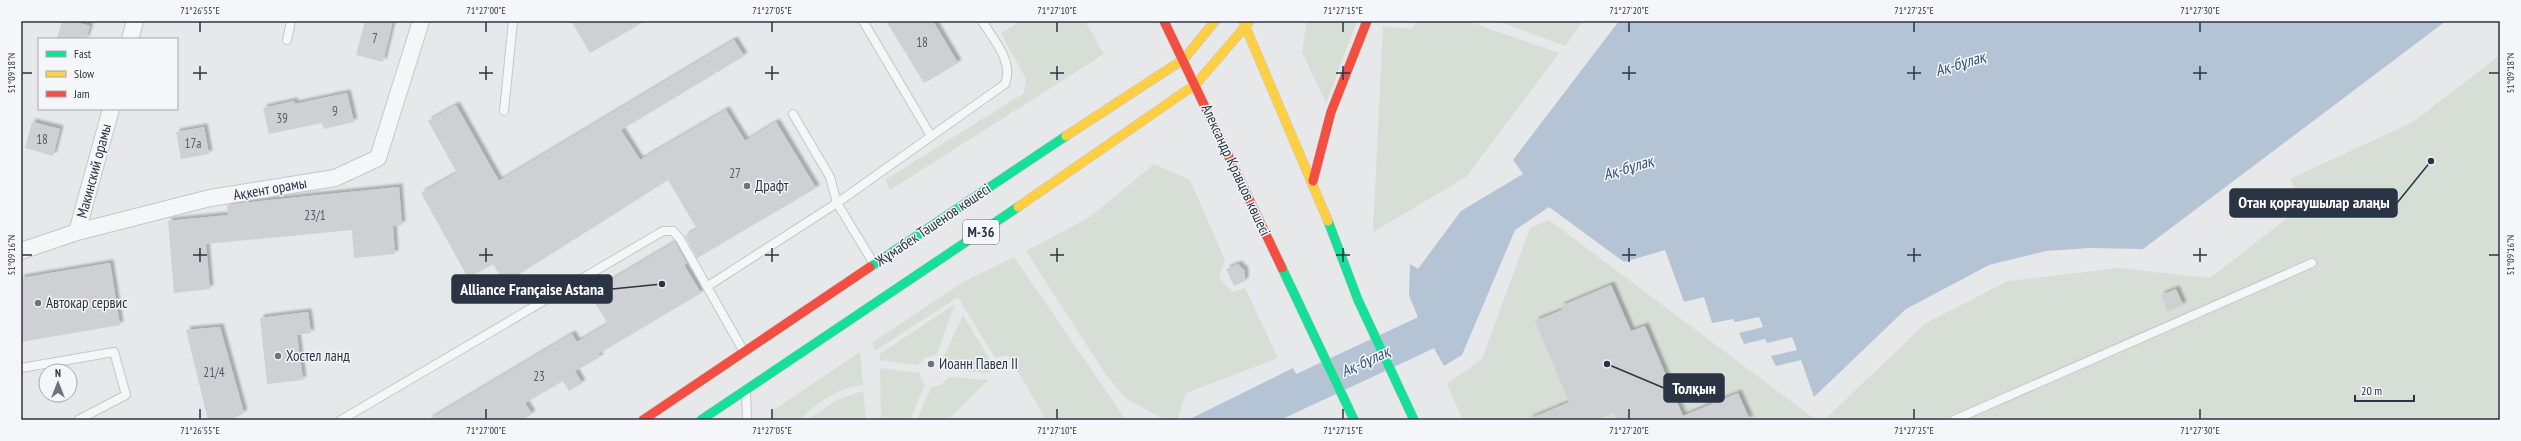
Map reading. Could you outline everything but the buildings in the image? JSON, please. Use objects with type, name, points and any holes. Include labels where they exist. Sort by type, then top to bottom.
[{"type":"main road","name":"Александр Кравцов көшесі","points":[[1164,21],[1196,84],[1354,420]]},
{"type":"main road","name":"Жұмабек Тәшенов көшесі","points":[[643,420],[745,354],[941,218],[1184,59],[1215,21]]},
{"type":"main road","points":[[1313,182],[1331,112],[1367,21]]},
{"type":"main road","points":[[1246,22],[1313,182],[1358,300],[1414,420]]},
{"type":"main road","name":"M-36","points":[[701,420],[1125,135],[1196,84],[1246,22]]},
{"type":"street","points":[[130,38],[135,21]]},
{"type":"street","name":"Ақкент орамы","points":[[21,251],[77,232],[210,198],[335,178],[378,158],[421,21]]},
{"type":"street","name":"Макинский орамы","points":[[77,232],[111,110]]},
{"type":"lane","points":[[287,40],[291,21]]},
{"type":"lane","points":[[504,110],[513,21]]},
{"type":"lane","points":[[863,21],[931,136]]},
{"type":"lane","points":[[708,286],[836,203],[1005,84],[1009,74],[1007,63],[982,21]]},
{"type":"lane","points":[[793,114],[830,177],[836,203],[874,264]]},
{"type":"lane","points":[[341,420],[663,230],[673,231],[680,239],[708,286],[745,354]]},
{"type":"lane","points":[[1954,420],[2312,263]]},
{"type":"lane","points":[[21,368],[114,352],[126,395],[78,420]]},
{"type":"lane","points":[[746,390],[746,420]]},
{"type":"shaded area","points":[[1021,21],[1085,21],[1104,54],[890,190],[885,180],[1024,93],[1026,79],[1001,33]]},
{"type":"shaded area","points":[[1307,21],[1357,21],[1326,103],[1302,52]]},
{"type":"shaded area","points":[[1417,21],[1467,21],[1559,53],[1466,177],[1373,232],[1383,26],[1411,29]]},
{"type":"shaded area","points":[[1498,21],[1583,21],[1565,46]]},
{"type":"shaded area","points":[[2500,55],[2500,420],[1824,420],[1926,323],[2008,281],[2118,268],[2210,278],[2303,206],[2290,179],[2413,122]]},
{"type":"shaded area","points":[[1154,164],[1190,180],[1225,260],[1219,278],[1233,292],[1245,288],[1278,358],[1186,393],[1177,420],[1165,420],[1125,398],[1104,372],[1026,251],[1090,217]]},
{"type":"shaded area","points":[[1549,220],[1816,420],[1463,420],[1447,384],[1482,359],[1530,228]]},
{"type":"shaded area","points":[[1014,257],[1126,420],[1041,420],[1044,416],[1008,355],[995,358],[958,297],[875,351],[872,343],[961,283]]},
{"type":"shaded area","points":[[955,304],[937,354],[925,358],[918,365],[880,360],[880,354]]},
{"type":"shaded area","points":[[963,315],[995,368],[989,373],[949,370],[944,356]]},
{"type":"shaded area","points":[[860,352],[863,385],[845,389],[828,397],[800,420],[773,420],[772,411]]},
{"type":"shaded area","points":[[880,368],[920,373],[921,380],[925,384],[910,420],[881,420]]},
{"type":"shaded area","points":[[949,377],[988,380],[948,420],[917,420],[931,387],[941,385]]},
{"type":"shaded area","points":[[863,391],[866,420],[808,420],[837,400]]},
{"type":"water","points":[[1619,21],[2446,21],[2143,249],[2089,248],[2046,251],[1989,265],[1906,309],[1814,397],[1801,360],[1776,366],[1771,356],[1797,350],[1792,337],[1767,343],[1765,339],[1744,344],[1739,333],[1763,327],[1759,317],[1735,322],[1733,319],[1712,323],[1704,297],[1684,302],[1665,250],[1624,262],[1549,207],[1515,230],[1462,355],[1444,366],[1421,325],[1409,295],[1410,264],[1418,269],[1461,211],[1523,174],[1513,160]]},
{"type":"water","points":[[1293,368],[1312,403],[1276,420],[1188,420]]},
{"type":"waterway","name":"Ақ-бұлақ","points":[[1239,420],[1449,322],[1460,302]]},
{"type":"traffic: fast","points":[[870,267],[1066,136]]},
{"type":"traffic: fast","points":[[701,420],[1018,207]]},
{"type":"traffic: fast","points":[[1328,221],[1358,300],[1414,420]]},
{"type":"traffic: fast","points":[[1282,268],[1354,420]]},
{"type":"traffic: slow","points":[[1066,136],[1184,59],[1215,21]]},
{"type":"traffic: slow","points":[[1243,21],[1328,221]]},
{"type":"traffic: slow","points":[[1018,207],[1196,84],[1250,21]]},
{"type":"traffic: jam","points":[[1164,21],[1282,268]]},
{"type":"traffic: jam","points":[[1313,181],[1331,112],[1367,21]]},
{"type":"traffic: jam","points":[[643,420],[870,267]]},
{"type":"place","name":"Отан қорғаушылар алаңы","points":[[2431,161]]},
{"type":"place","name":"Драфт","points":[[747,186]]},
{"type":"place","name":"Alliance Française Astana","points":[[662,284]]},
{"type":"place","name":"Автокар сервис","points":[[38,303]]},
{"type":"place","name":"Хостел ланд","points":[[278,356]]},
{"type":"place","name":"Иоанн Павел II","points":[[931,364]]},
{"type":"place","name":"Толқын","points":[[1607,364]]}]
